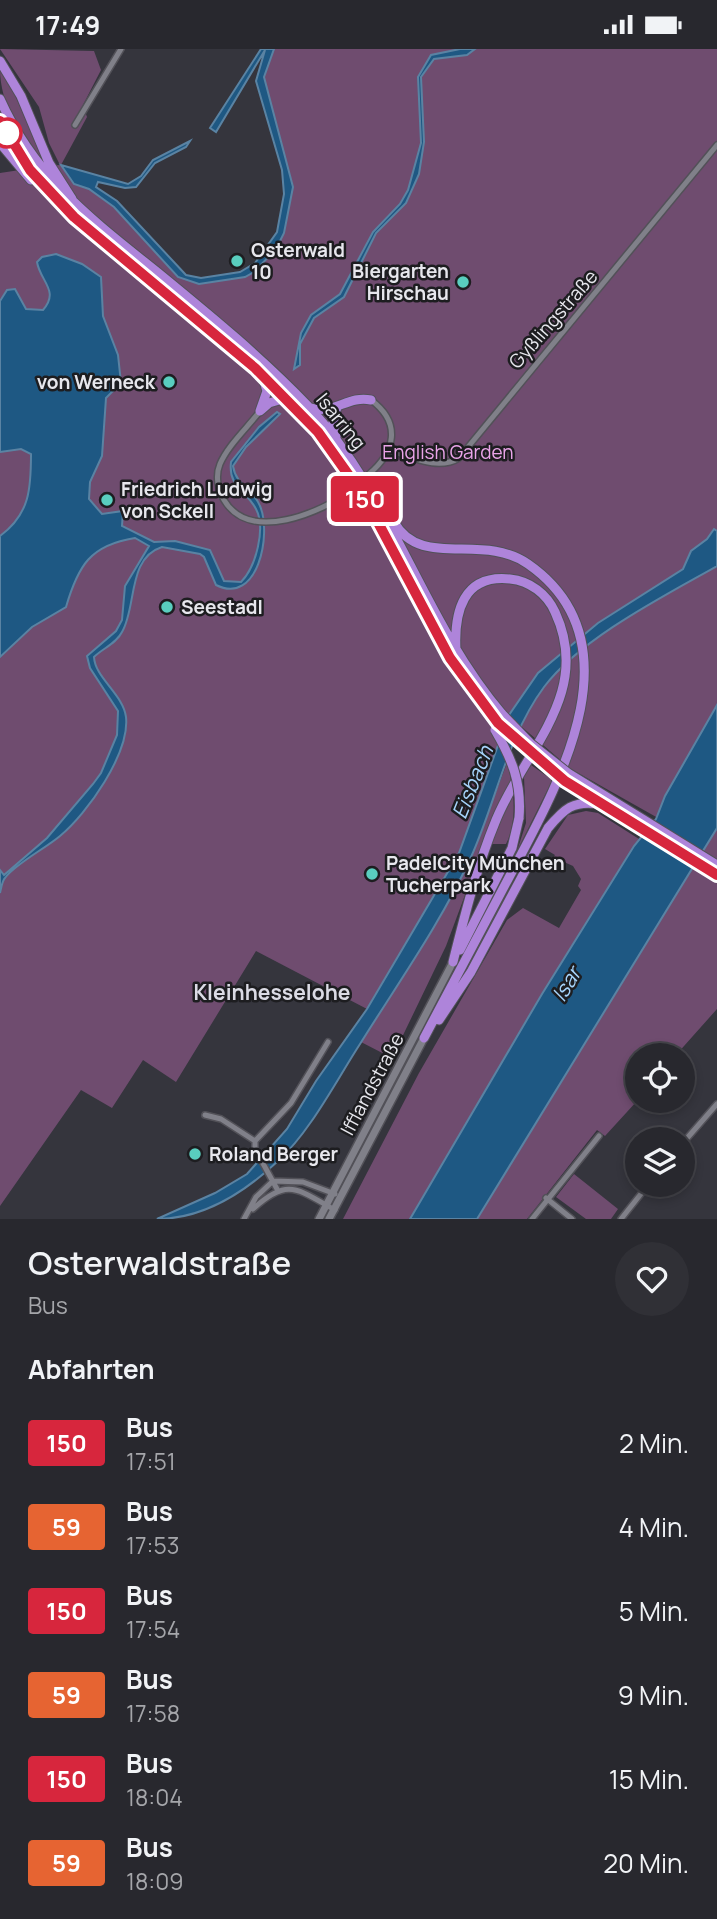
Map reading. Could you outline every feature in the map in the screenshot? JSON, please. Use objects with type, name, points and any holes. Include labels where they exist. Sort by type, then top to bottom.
[{"type":"highway","points":[[0,61],[21,96],[45,156],[75,204]]},
{"type":"highway","name":"Isarring","points":[[0,99],[37,165],[75,204],[206,313],[289,394],[361,493],[428,621],[462,678],[498,722],[566,777],[717,875]]},
{"type":"highway","name":"Isarring","points":[[0,121],[30,170],[74,217],[255,368],[309,408],[338,442],[376,498],[456,653],[498,722]]},
{"type":"highway","points":[[0,143],[41,190],[74,217]]},
{"type":"highway","points":[[255,368],[267,387],[260,411]]},
{"type":"highway","points":[[260,411],[269,403],[289,394]]},
{"type":"highway","points":[[309,408],[321,411],[337,407],[349,400],[371,400]]},
{"type":"highway","points":[[337,407],[333,423],[338,442]]},
{"type":"highway","points":[[376,498],[384,505],[398,529],[418,545],[499,551],[528,564],[548,580],[572,616],[581,639],[583,660],[582,704],[577,730],[550,801],[424,1038]]},
{"type":"highway","points":[[453,962],[486,843],[504,800],[550,724],[567,671],[561,624],[553,606],[527,583],[514,579],[488,581],[476,586],[459,608],[455,622],[456,653]]},
{"type":"highway","points":[[453,962],[512,848],[519,818],[520,792],[515,768],[498,722]]},
{"type":"highway","points":[[424,1038],[471,971],[548,828],[564,808],[576,803],[605,804]]},
{"type":"highway","name":"Isarring","points":[[605,804],[717,865]]},
{"type":"main road","name":"Ifflandstraße","points":[[319,1219],[453,962]]},
{"type":"main road","name":"Ifflandstraße","points":[[330,1219],[424,1038]]},
{"type":"street","points":[[75,125],[121,49]]},
{"type":"street","name":"Gyßlingstraße","points":[[391,451],[430,463],[446,464],[459,458],[717,145]]},
{"type":"street","points":[[369,474],[391,451],[389,423],[371,400]]},
{"type":"street","points":[[260,411],[221,463],[217,478],[226,504],[236,513],[257,521],[268,521],[312,512],[352,490]]},
{"type":"street","points":[[255,1141],[290,1103],[328,1042]]},
{"type":"street","points":[[695,1129],[717,1104]]},
{"type":"street","points":[[205,1115],[228,1123],[255,1141],[260,1157],[277,1189]]},
{"type":"street","points":[[532,1219],[546,1198],[599,1136]]},
{"type":"street","points":[[271,1178],[303,1182],[341,1197]]},
{"type":"street","points":[[244,1219],[271,1178]]},
{"type":"street","points":[[250,1211],[277,1189],[303,1193],[335,1210]]},
{"type":"street","points":[[621,1219],[638,1197]]},
{"type":"street","points":[[546,1198],[572,1219]]},
{"type":"green space","name":"English Garden","points":[[0,49],[94,51],[101,70],[83,105],[87,117],[61,165],[100,176],[96,187],[117,201],[186,275],[201,278],[240,272],[255,263],[277,232],[284,194],[282,170],[256,81],[265,49],[717,49],[717,718],[658,818],[571,769],[509,716],[459,853],[367,1009],[256,951],[176,1082],[143,1060],[112,1108],[81,1090],[0,1206],[0,173],[33,168],[0,115],[0,107],[36,167],[60,165],[49,143],[39,107]]},
{"type":"green space","points":[[0,69],[11,86],[45,164],[28,143],[8,108]]},
{"type":"green space","points":[[507,763],[514,804],[510,835],[506,844],[484,844],[446,946],[392,1058],[361,1042],[442,914],[472,855]]},
{"type":"green space","points":[[531,765],[551,779],[551,783],[517,851],[526,823],[524,777]]},
{"type":"green space","points":[[586,811],[598,813],[639,839],[542,994],[410,1219],[343,1219],[419,1073],[507,920],[523,908],[559,928],[581,890],[578,886],[581,879],[573,866],[564,862],[553,871],[547,866],[555,855],[545,849],[568,815]]},
{"type":"green space","points":[[717,828],[717,1009],[687,1043],[625,1043],[626,1113],[605,1136],[597,1130],[527,1219],[477,1219]]},
{"type":"green space","points":[[574,1174],[618,1209],[611,1219],[586,1219],[556,1197]]},
{"type":"water","points":[[261,49],[274,49],[264,77],[293,187],[284,233],[276,249],[254,272],[245,277],[199,284],[178,277],[114,207],[89,189],[74,184],[61,165],[128,184],[141,176],[153,160],[190,141],[186,147],[155,163],[136,187],[125,188],[98,182],[96,187],[117,201],[186,275],[201,278],[240,272],[255,263],[277,232],[284,194],[282,170],[256,81],[265,50],[216,132],[210,128]]},
{"type":"water","points":[[475,49],[467,55],[434,59],[421,77],[424,142],[419,174],[406,203],[376,233],[344,297],[314,318],[300,344],[300,365],[294,369],[301,333],[311,315],[340,294],[373,232],[400,204],[408,190],[421,143],[418,77],[431,55]]},
{"type":"water","points":[[56,254],[82,264],[101,277],[103,316],[118,355],[121,383],[106,398],[102,456],[90,482],[89,499],[102,514],[123,511],[122,526],[154,542],[175,541],[210,550],[224,581],[241,582],[255,557],[260,526],[256,509],[232,477],[231,462],[259,427],[277,412],[280,414],[246,447],[233,466],[241,483],[257,500],[263,518],[262,549],[252,577],[242,585],[230,589],[216,585],[204,557],[200,554],[162,547],[143,561],[134,584],[127,622],[122,632],[94,657],[99,672],[120,701],[126,717],[121,748],[114,765],[94,798],[71,826],[10,873],[3,881],[0,893],[0,870],[4,875],[47,838],[101,773],[117,735],[118,711],[90,668],[87,656],[116,631],[122,620],[125,586],[149,546],[135,538],[120,541],[97,552],[81,569],[66,607],[32,627],[0,657],[0,536],[17,519],[27,499],[31,454],[21,449],[0,452],[0,301],[7,290],[15,289],[26,309],[43,310],[50,297],[37,262],[42,257]]},
{"type":"water","points":[[714,529],[717,531],[717,566],[601,635],[560,669],[531,706],[511,748],[480,836],[459,881],[418,952],[301,1136],[278,1161],[252,1183],[222,1202],[191,1214],[157,1219],[215,1193],[247,1174],[287,1129],[316,1081],[367,1009],[459,853],[509,715],[538,673],[598,623],[683,569],[691,551],[707,539]]},
{"type":"water","name":"Isar","points":[[717,705],[717,828],[477,1219],[410,1219],[542,994],[634,846],[656,819],[665,796]]},
{"type":"bus line","name":"150","points":[[0,121],[30,170],[74,217],[190,311],[255,368],[318,432],[365,498],[428,621],[462,678],[498,723],[524,749],[565,781],[717,875]]},
{"type":"place","name":"Osterwald 10","points":[[237,261]]},
{"type":"place","name":"Biergarten Hirschau","points":[[463,282]]},
{"type":"place","name":"von Werneck","points":[[169,382]]},
{"type":"place","name":"Friedrich Ludwig von Sckell","points":[[107,500]]},
{"type":"place","name":"Seestadl","points":[[167,607]]},
{"type":"place","name":"PadelCity München Tucherpark","points":[[372,874]]},
{"type":"place","name":"Roland Berger","points":[[195,1154]]},
{"type":"district","name":"Kleinhesselohe","points":[[272,992]]},
{"type":"water label","name":"Eisbach","points":[[472,782]]}]
